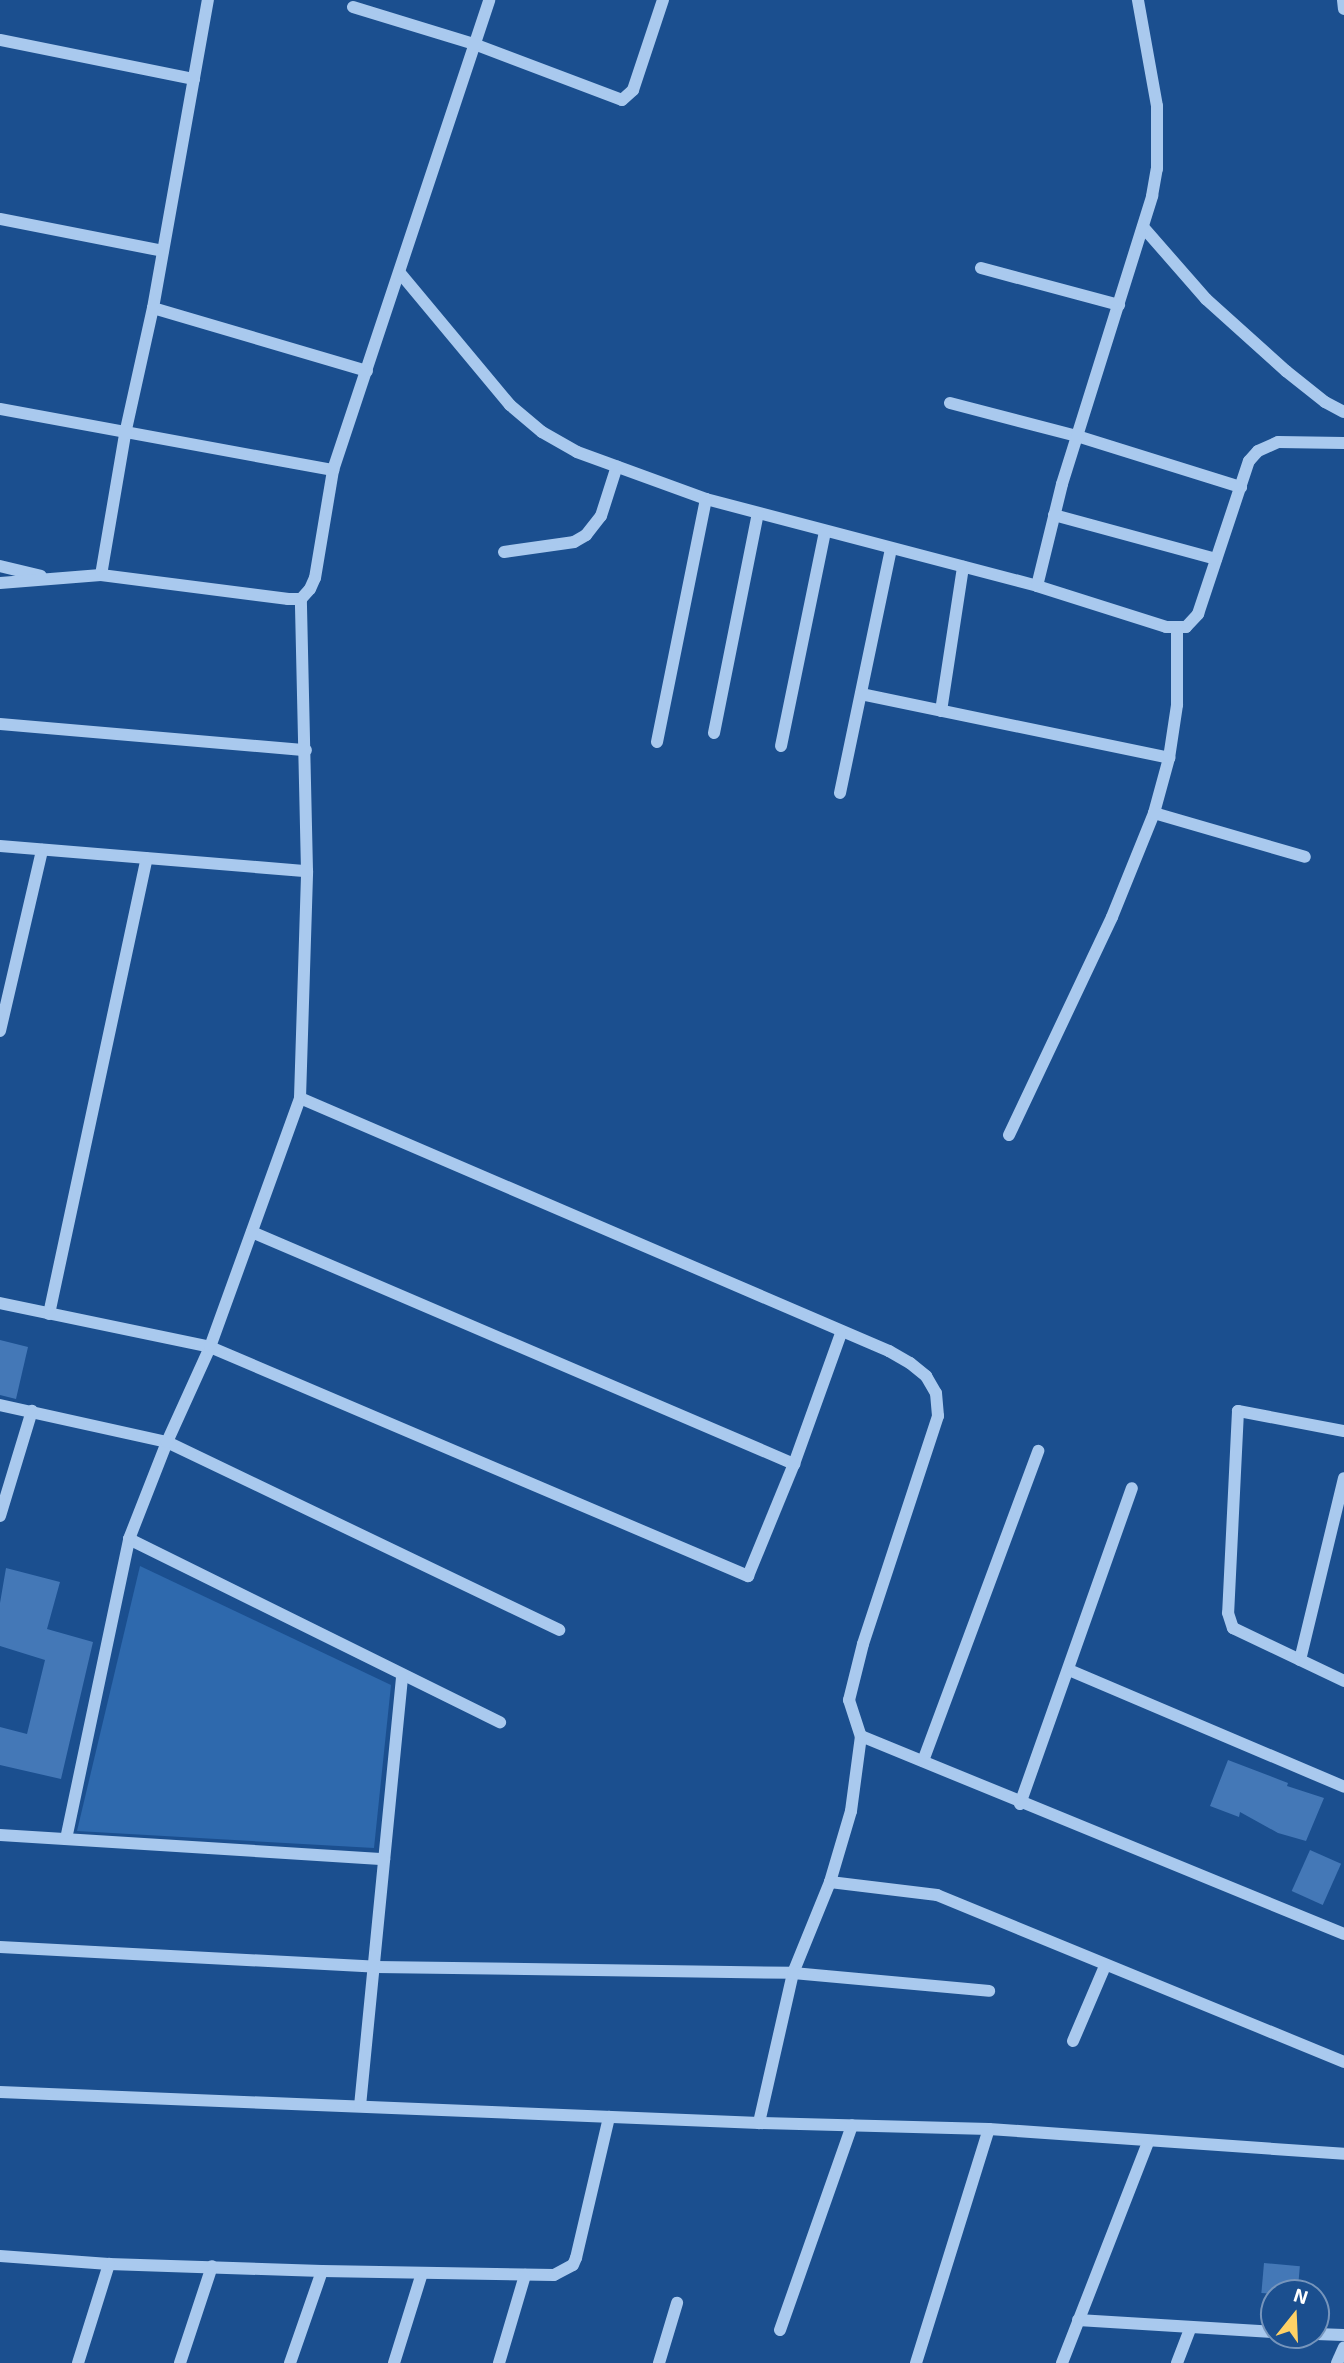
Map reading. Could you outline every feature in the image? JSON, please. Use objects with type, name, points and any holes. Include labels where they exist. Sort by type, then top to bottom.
[{"type":"street","points":[[101,575],[125,434],[153,308],[208,0]]},
{"type":"street","points":[[66,1839],[129,1539],[167,1442],[210,1348],[300,1098],[307,871],[301,599],[315,578],[333,470],[489,0]]},
{"type":"street","points":[[354,8],[474,44],[622,100],[633,90],[663,0]]},
{"type":"street","points":[[1037,586],[1054,515],[1143,227],[1157,169],[1157,106],[1138,0]]},
{"type":"street","points":[[1343,0],[1344,9]]},
{"type":"street","points":[[0,40],[194,79]]},
{"type":"street","points":[[0,219],[163,251]]},
{"type":"street","points":[[1143,227],[1206,299],[1325,402],[1344,412]]},
{"type":"street","points":[[981,268],[1119,306]]},
{"type":"street","points":[[400,273],[510,405],[542,432],[577,452],[706,499],[1037,586],[1177,628],[1193,622],[1198,614],[1249,460],[1258,451],[1278,442],[1344,443]]},
{"type":"street","points":[[153,308],[367,371]]},
{"type":"street","points":[[950,403],[1077,436],[1241,487]]},
{"type":"street","points":[[0,409],[333,470]]},
{"type":"street","points":[[504,552],[574,542],[586,536],[601,516],[617,466]]},
{"type":"street","points":[[657,742],[706,499]]},
{"type":"street","points":[[714,733],[758,513]]},
{"type":"street","points":[[1054,515],[1216,559]]},
{"type":"street","points":[[781,746],[825,531]]},
{"type":"street","points":[[840,793],[891,548]]},
{"type":"street","points":[[0,566],[51,578]]},
{"type":"street","points":[[941,711],[963,567]]},
{"type":"street","points":[[0,583],[101,575],[269,598],[301,599]]},
{"type":"street","points":[[1009,1135],[1112,916],[1154,813],[1169,758],[1177,705],[1177,628]]},
{"type":"street","points":[[861,694],[1169,758]]},
{"type":"street","points":[[0,724],[306,750]]},
{"type":"street","points":[[1154,813],[1305,857]]},
{"type":"street","points":[[0,846],[307,871]]},
{"type":"street","points":[[0,1031],[42,850]]},
{"type":"street","points":[[49,1314],[147,858]]},
{"type":"street","points":[[300,1098],[842,1331],[910,1363],[926,1376],[939,1402],[938,1416],[863,1644],[849,1700],[860,1736],[851,1811],[830,1882],[793,1973],[759,2123]]},
{"type":"street","points":[[252,1232],[794,1464]]},
{"type":"street","points":[[0,1303],[210,1348],[748,1576],[794,1464],[842,1331]]},
{"type":"street","points":[[0,1405],[167,1442],[559,1630]]},
{"type":"street","points":[[0,1516],[32,1411]]},
{"type":"street","points":[[1344,1431],[1238,1411],[1228,1614],[1233,1628],[1344,1681]]},
{"type":"street","points":[[923,1761],[1038,1451]]},
{"type":"street","points":[[1300,1660],[1344,1478]]},
{"type":"street","points":[[1020,1804],[1132,1488]]},
{"type":"street","points":[[129,1539],[500,1722]]},
{"type":"street","points":[[1069,1670],[1344,1787]]},
{"type":"street","points":[[360,2106],[376,1967],[402,1676]]},
{"type":"street","points":[[860,1736],[1020,1804],[1344,1934]]},
{"type":"street","points":[[0,1835],[384,1859]]},
{"type":"street","points":[[830,1882],[937,1895],[1344,2062]]},
{"type":"street","points":[[0,1947],[376,1967],[793,1973],[989,1991]]},
{"type":"street","points":[[1073,2041],[1105,1966]]},
{"type":"street","points":[[0,2092],[759,2123],[989,2129],[1147,2143],[1344,2154]]},
{"type":"street","points":[[0,2256],[108,2264],[322,2271],[554,2274],[573,2265],[609,2116]]},
{"type":"street","points":[[780,2330],[852,2125]]},
{"type":"street","points":[[916,2363],[989,2129]]},
{"type":"street","points":[[1062,2363],[1147,2143]]},
{"type":"street","points":[[78,2363],[108,2264]]},
{"type":"street","points":[[180,2363],[212,2266]]},
{"type":"street","points":[[290,2363],[322,2271]]},
{"type":"street","points":[[394,2363],[422,2273]]},
{"type":"street","points":[[499,2363],[525,2275]]},
{"type":"street","points":[[659,2363],[677,2303]]},
{"type":"street","points":[[1078,2320],[1260,2332]]},
{"type":"street","points":[[1177,2363],[1190,2329]]},
{"type":"street","points":[[1337,2363],[1344,2347]]},
{"type":"shaded area","points":[[140,1566],[391,1685],[374,1848],[77,1831]]},
{"type":"building","points":[[0,1340],[28,1347],[16,1399],[0,1395]]},
{"type":"building","points":[[6,1568],[60,1582],[47,1629],[93,1642],[61,1779],[0,1765],[0,1727],[27,1734],[45,1660],[0,1646],[0,1603]]},
{"type":"building","points":[[1228,1760],[1288,1783],[1287,1786],[1324,1798],[1306,1841],[1278,1833],[1240,1812],[1239,1817],[1210,1806]]},
{"type":"building","points":[[1310,1850],[1341,1864],[1323,1905],[1292,1891]]},
{"type":"building","points":[[1264,2263],[1300,2266],[1299,2279],[1263,2279]]}]
